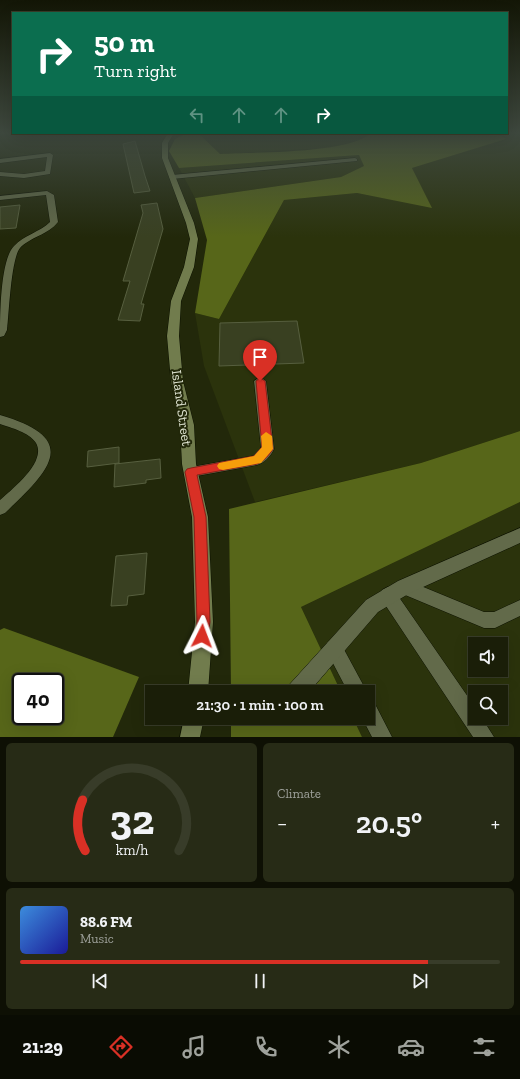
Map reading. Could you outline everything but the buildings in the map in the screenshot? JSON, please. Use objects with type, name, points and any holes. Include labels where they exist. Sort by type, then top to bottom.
[{"type":"street","name":"Island Street","points":[[168,167],[190,223],[194,239],[189,267],[176,301],[173,336],[177,380],[187,425],[191,472],[200,517],[204,622],[199,685]]},
{"type":"street","points":[[302,685],[372,606],[388,595],[404,587],[520,534]]},
{"type":"street","points":[[190,737],[193,725]]},
{"type":"lane","points":[[0,174],[24,176],[48,173],[49,167]]},
{"type":"lane","points":[[172,177],[275,167]]},
{"type":"lane","points":[[0,198],[50,195],[54,222],[45,231],[21,244],[12,254],[2,330],[0,334]]},
{"type":"lane","points":[[191,472],[257,460],[268,449],[260,381]]},
{"type":"lane","points":[[0,418],[33,434],[41,441],[44,451],[43,462],[36,473],[0,509]]},
{"type":"lane","points":[[404,587],[484,620],[495,620],[520,608]]},
{"type":"lane","points":[[388,595],[484,737]]},
{"type":"lane","points":[[334,648],[354,685]]},
{"type":"lane","points":[[375,724],[382,737]]},
{"type":"shaded area","points":[[362,167],[341,177],[195,198],[179,168]]},
{"type":"shaded area","points":[[520,167],[520,431],[421,463],[255,502],[204,366],[195,313],[219,319],[284,200],[357,193],[431,207],[412,168]]},
{"type":"shaded area","points":[[520,502],[520,737],[362,737],[356,725],[375,725],[375,685],[338,685],[301,607]]},
{"type":"green space","points":[[361,167],[414,167],[412,168],[432,208],[357,193],[284,200],[219,319],[195,313],[207,240],[195,198],[341,177]]},
{"type":"green space","points":[[520,431],[520,502],[301,607],[338,685],[231,685],[229,509],[421,463]]},
{"type":"green space","points":[[4,628],[139,677],[113,737],[0,737],[0,630]]},
{"type":"green space","points":[[231,725],[356,725],[362,737],[231,737]]},
{"type":"slow traffic","points":[[223,466],[257,460],[268,449],[266,436]]},
{"type":"route","points":[[202,636],[204,622],[200,517],[191,472],[257,460],[268,449],[260,381]]}]
